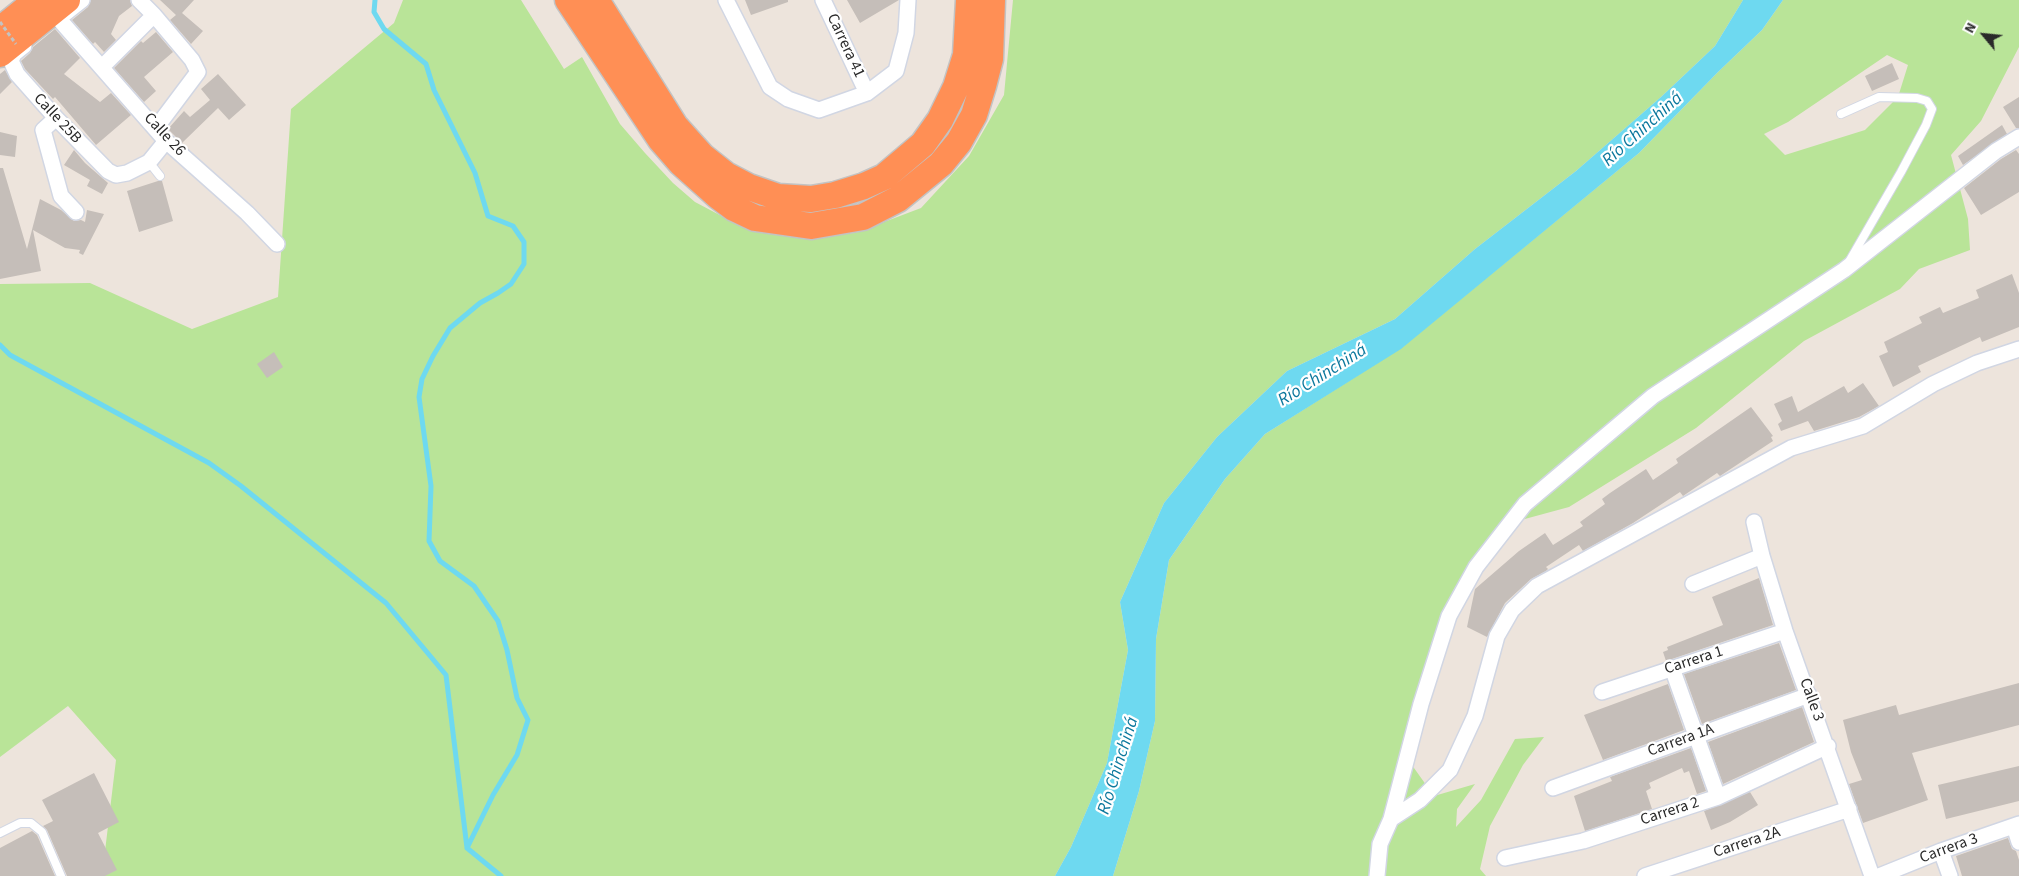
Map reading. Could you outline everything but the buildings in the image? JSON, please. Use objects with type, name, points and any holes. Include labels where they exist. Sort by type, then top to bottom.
[{"type":"highway","points":[[8,45],[37,0]]},
{"type":"highway","points":[[568,0],[661,140],[681,163],[734,208],[755,218],[810,226],[863,217],[898,199],[941,164],[959,142],[974,115],[986,77],[990,59],[992,0]]},
{"type":"highway","points":[[596,0],[675,126],[702,156],[726,175],[749,187],[778,197],[811,199],[835,196],[864,186],[884,176],[923,144],[940,120],[956,87],[966,55],[969,0]]},
{"type":"highway","points":[[8,45],[63,9]]},
{"type":"street","points":[[63,9],[82,0]]},
{"type":"street","points":[[139,0],[192,60],[198,72],[156,128]]},
{"type":"street","points":[[726,0],[770,87],[788,99],[819,110],[867,93],[896,71],[906,33],[908,0]]},
{"type":"street","name":"Carrera 41","points":[[823,0],[867,93]]},
{"type":"street","name":"Calle 26","points":[[63,9],[102,67],[166,142],[247,213],[277,244]]},
{"type":"street","points":[[102,67],[154,15]]},
{"type":"street","name":"Calle 25B","points":[[8,45],[11,61],[17,74],[101,166],[116,175],[127,173],[149,162]]},
{"type":"street","points":[[56,118],[43,130],[61,196],[76,212]]},
{"type":"street","points":[[1377,876],[1380,844],[1391,819],[1421,704],[1449,616],[1476,567],[1525,504],[1653,396],[1844,270],[1996,151],[2019,137]]},
{"type":"street","points":[[149,162],[166,142]]},
{"type":"street","points":[[1391,819],[1420,800],[1450,770],[1475,716],[1497,636],[1512,610],[1536,586],[1791,448],[1863,426],[1933,384],[1977,363],[2019,349]]},
{"type":"street","name":"Calle 3","points":[[1754,522],[1762,556],[1786,630],[1872,876]]},
{"type":"street","points":[[1693,584],[1762,556]]},
{"type":"street","name":"Carrera 1","points":[[1602,692],[1786,630]]},
{"type":"street","points":[[1672,668],[1718,797]]},
{"type":"street","name":"Carrera 1A","points":[[1553,788],[1809,695]]},
{"type":"street","name":"Carrera 2","points":[[1505,858],[1583,841],[1718,797],[1828,746]]},
{"type":"street","name":"Carrera 2A","points":[[1645,876],[1849,809]]},
{"type":"street","points":[[2016,825],[2019,842]]},
{"type":"street","name":"Carrera 3","points":[[1879,876],[1941,851],[2016,825]]},
{"type":"street","points":[[1941,851],[1950,876]]},
{"type":"lane","points":[[1841,114],[1880,97],[1917,98],[1927,101],[1932,108],[1926,125],[1901,172],[1844,270]]},
{"type":"lane","points":[[149,162],[160,176]]},
{"type":"lane","points":[[0,833],[20,824],[31,823],[42,832],[60,876]]},
{"type":"path","points":[[0,22],[8,45]]},
{"type":"green space","points":[[403,0],[521,0],[564,69],[582,57],[620,124],[673,183],[695,202],[731,221],[809,235],[855,233],[921,208],[969,156],[1004,95],[1013,0],[1743,0],[1715,46],[1661,97],[1576,171],[1475,249],[1395,319],[1287,371],[1217,437],[1164,503],[1120,602],[1128,650],[1107,763],[1071,847],[1055,876],[102,876],[116,760],[68,706],[0,757],[0,284],[90,283],[192,329],[278,297],[291,109],[394,23]]},
{"type":"green space","points":[[1783,0],[2019,0],[2019,47],[1981,121],[1951,155],[1968,219],[1970,250],[1919,269],[1900,289],[1804,341],[1696,428],[1569,507],[1499,526],[1454,589],[1433,638],[1410,719],[1404,754],[1434,796],[1475,784],[1457,809],[1456,827],[1481,800],[1515,739],[1544,737],[1523,765],[1490,826],[1480,869],[1486,876],[1113,876],[1139,791],[1155,721],[1156,639],[1169,560],[1225,479],[1265,434],[1401,348],[1639,153],[1762,30]],"holes":[[[1887,55],[1908,65],[1898,97],[1865,130],[1785,155],[1764,134],[1788,122]]]},
{"type":"water","name":"Río Chinchiná","points":[[1743,0],[1783,0],[1762,30],[1639,153],[1401,349],[1265,434],[1225,479],[1169,560],[1156,639],[1155,721],[1139,791],[1113,876],[1055,876],[1071,847],[1107,763],[1128,650],[1120,602],[1164,503],[1217,437],[1287,371],[1395,319],[1475,249],[1576,171],[1661,97],[1715,46]]},
{"type":"waterway","points":[[375,0],[374,12],[384,29],[426,64],[434,90],[475,173],[488,216],[513,226],[524,242],[524,264],[511,284],[480,303],[450,328],[422,379],[419,397],[431,486],[429,541],[440,561],[474,586],[498,621],[507,650],[517,698],[528,720],[517,755],[493,795],[467,848]]},
{"type":"waterway","points":[[0,345],[10,355],[209,463],[241,486],[386,603],[446,675],[467,848],[501,876]]}]
